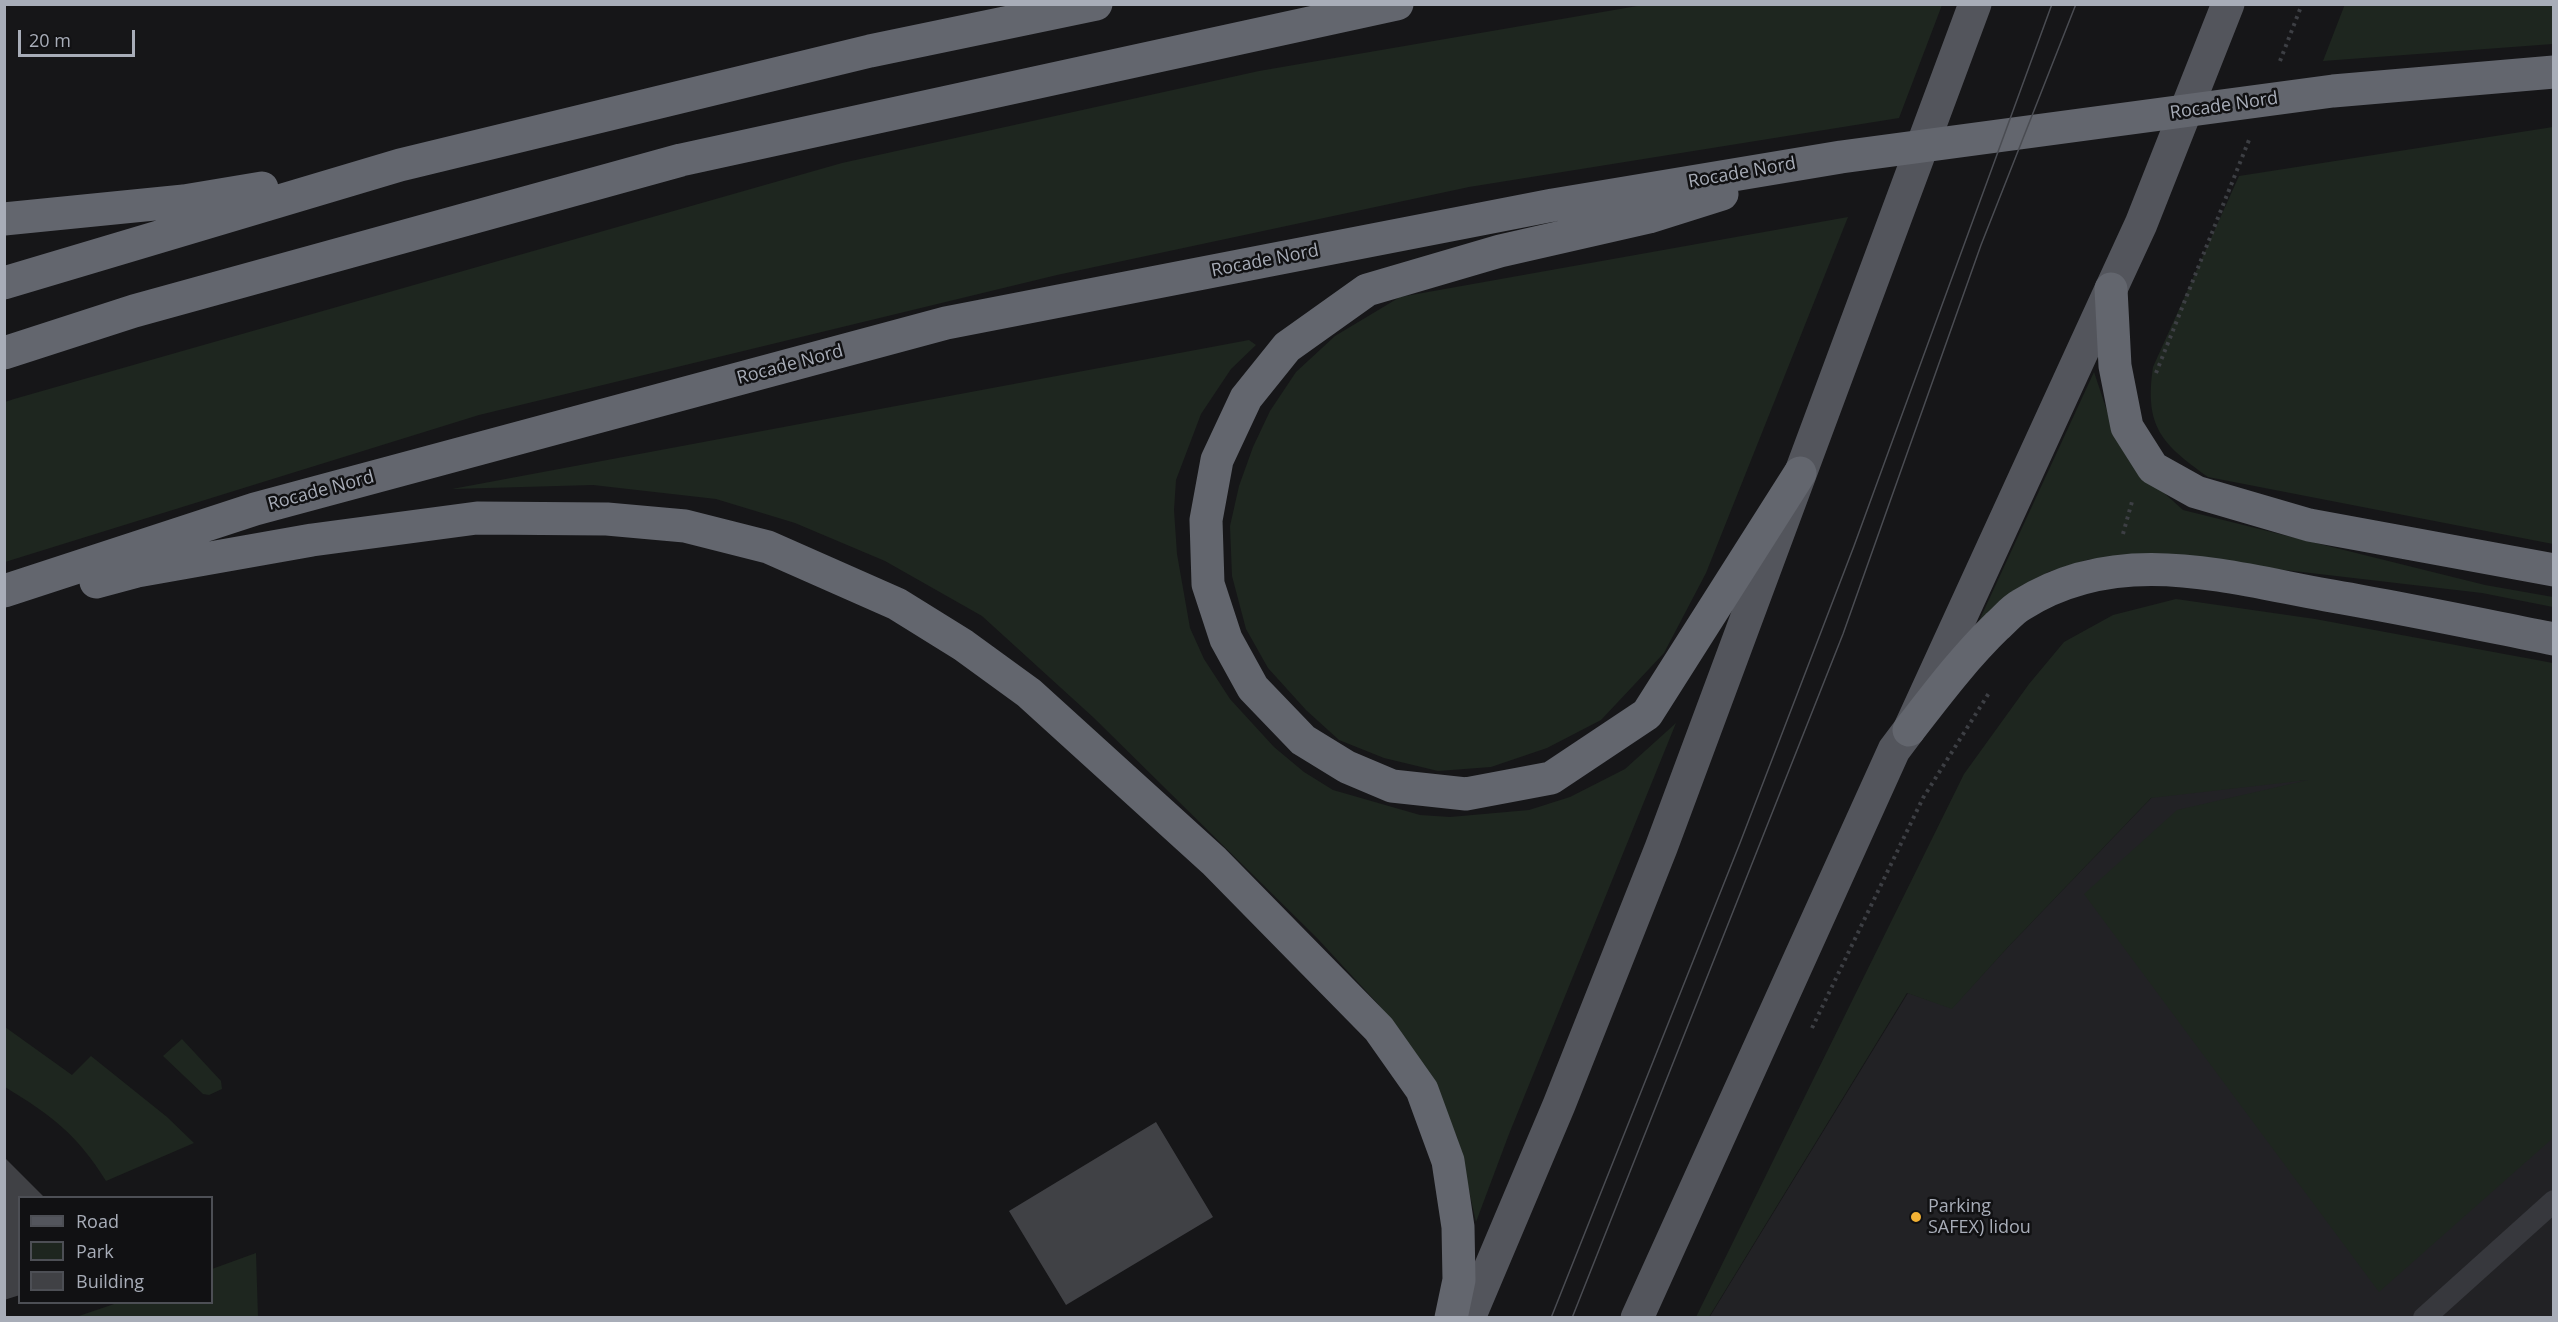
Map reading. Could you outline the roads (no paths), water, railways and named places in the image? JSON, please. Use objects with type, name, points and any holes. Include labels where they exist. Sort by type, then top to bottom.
[{"type":"highway","points":[[870,51],[955,24],[985,4]]},
{"type":"highway","points":[[4,283],[400,165],[870,51],[1096,4]]},
{"type":"highway","points":[[4,353],[134,311],[681,160],[1397,4]]},
{"type":"highway","name":"Rocade Nord","points":[[4,591],[255,509],[946,323],[1553,205],[1841,157],[2333,91],[2553,72]]},
{"type":"highway","points":[[2333,91],[2553,87]]},
{"type":"highway","points":[[1800,473],[1647,714],[1551,778],[1466,794],[1392,786],[1347,767],[1303,740],[1253,688],[1226,639],[1208,584],[1206,519],[1217,460],[1246,398],[1287,347],[1367,290],[1500,251],[1649,217],[1841,157]]},
{"type":"highway","points":[[4,219],[184,201],[400,165]]},
{"type":"highway","points":[[2111,289],[2115,366],[2127,427],[2153,468],[2196,492],[2298,522],[2553,570]]},
{"type":"highway","points":[[4,606],[137,571],[312,540],[477,518],[607,519],[685,526],[768,547],[897,604],[963,645],[1029,693],[1214,861],[1379,1029],[1422,1090],[1448,1161],[1458,1227],[1459,1280],[1451,1317]]},
{"type":"highway","points":[[1909,730],[1970,652],[2019,606],[2060,585],[2112,572],[2183,569],[2412,610],[2553,639]]},
{"type":"main road","points":[[1469,1317],[1559,1105],[1652,869],[1976,4]]},
{"type":"main road","points":[[1637,1317],[1894,750],[1909,730],[2141,224],[2228,4]]},
{"type":"lane","points":[[2424,1317],[2553,1201]]},
{"type":"tram line","points":[[1551,1318],[1740,843],[1854,546],[2052,4]]},
{"type":"tram line","points":[[1572,1318],[1843,634],[1981,245],[2076,4]]},
{"type":"place","name":"Parking SAFEX) lidou","points":[[1916,1217]]}]
